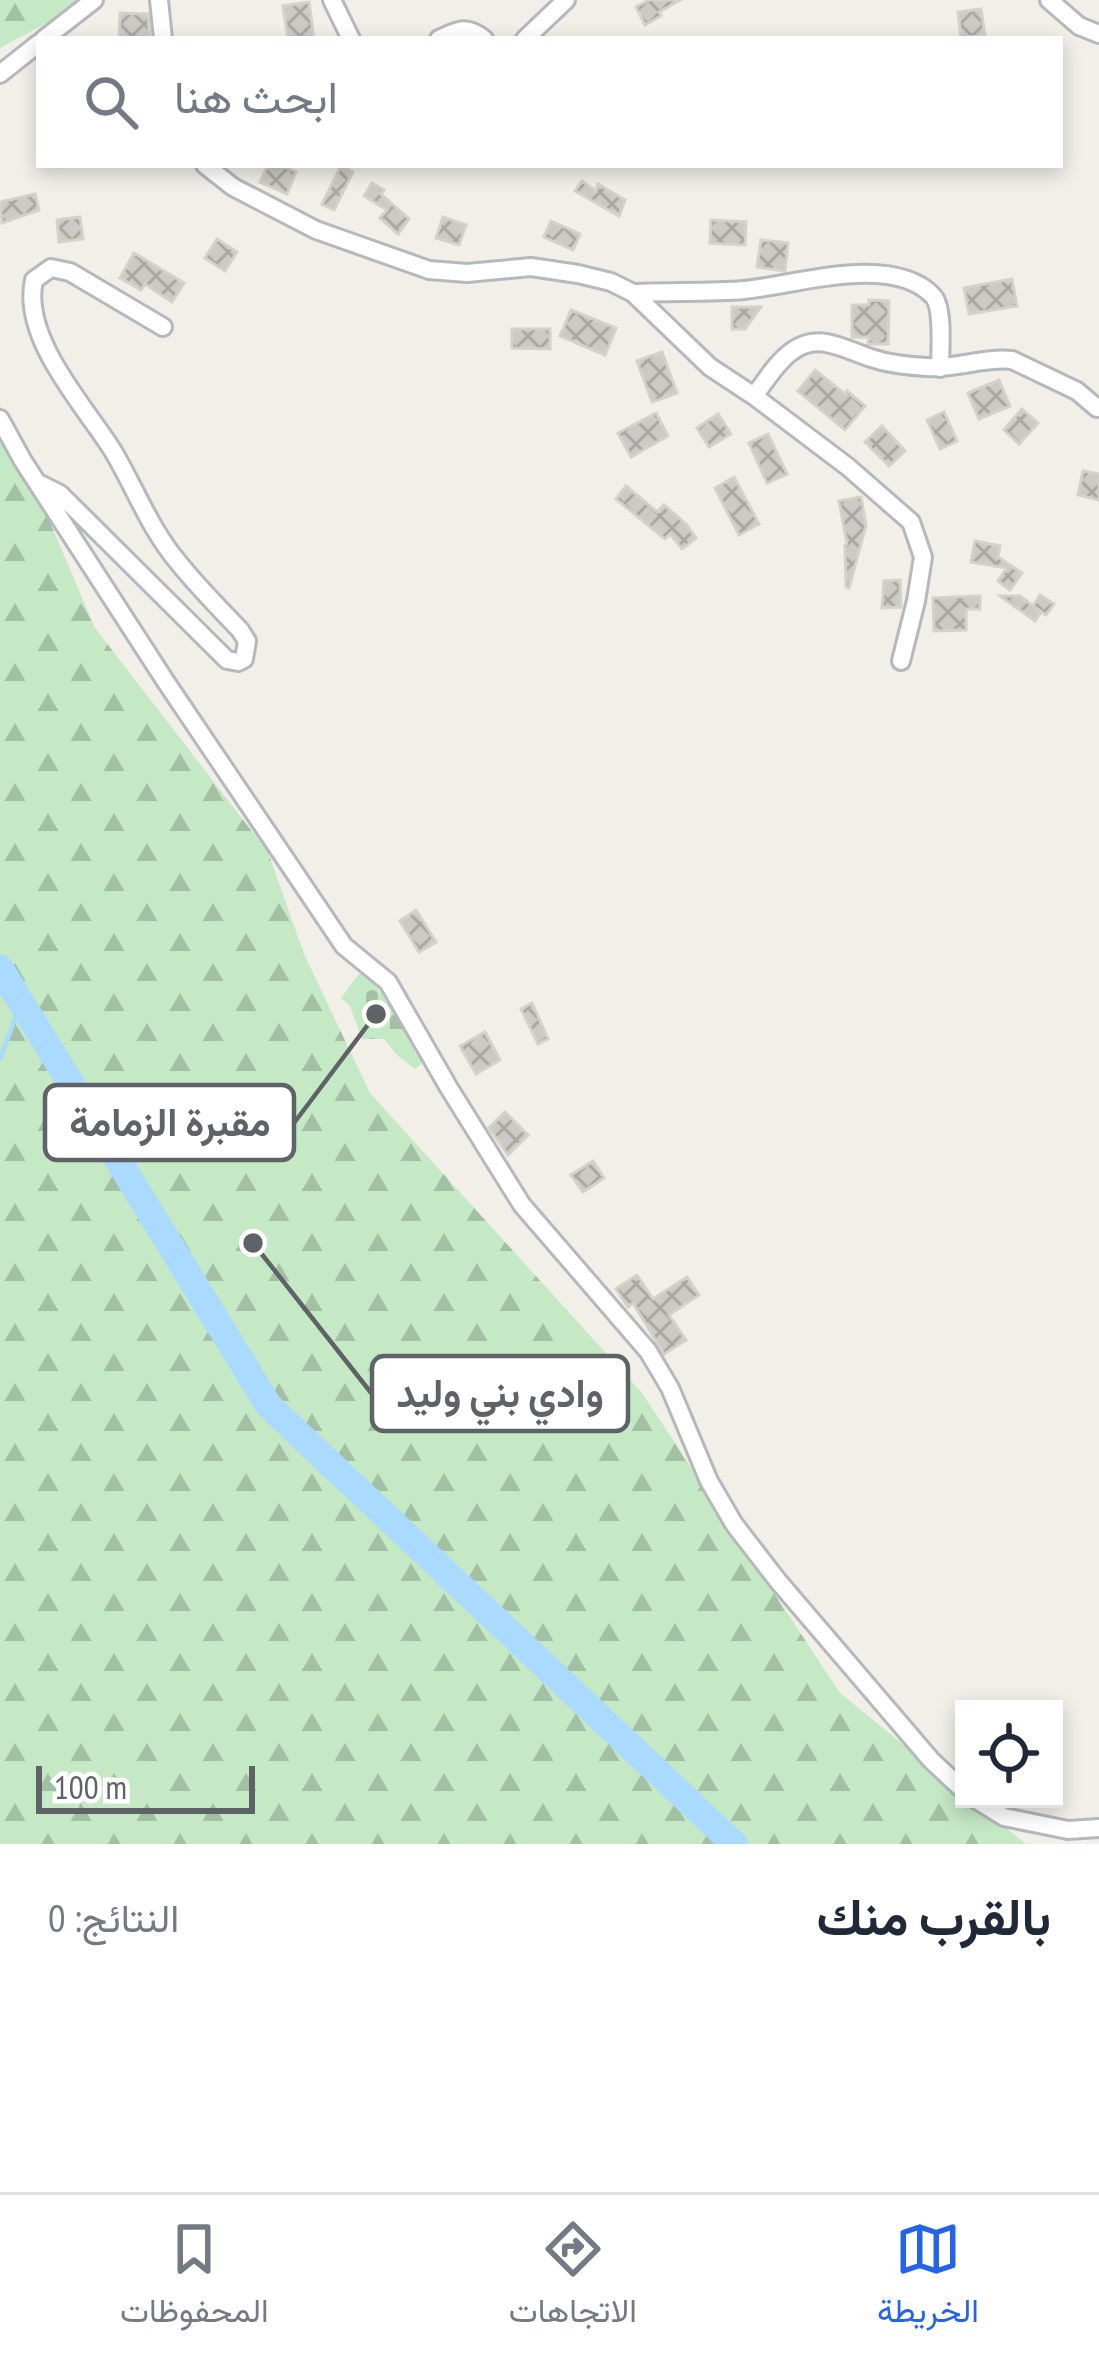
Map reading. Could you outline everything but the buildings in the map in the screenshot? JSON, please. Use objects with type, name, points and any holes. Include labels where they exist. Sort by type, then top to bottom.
[{"type":"street","points":[[49,36],[94,0]]},
{"type":"street","points":[[159,0],[163,36]]},
{"type":"street","points":[[332,0],[349,36]]},
{"type":"street","points":[[528,36],[566,0]]},
{"type":"street","points":[[1049,0],[1079,26],[1099,34]]},
{"type":"street","points":[[445,36],[468,28],[480,36]]},
{"type":"street","points":[[0,74],[36,46]]},
{"type":"street","points":[[209,168],[270,209],[429,270],[467,273],[531,267],[611,282],[633,293],[710,367],[848,467],[911,522],[923,557],[901,661]]},
{"type":"street","points":[[37,482],[60,494],[227,660],[244,659],[247,641],[240,630],[154,528],[113,452],[54,364],[36,322],[34,280],[50,268],[70,272],[163,326]]},
{"type":"street","points":[[633,293],[745,290],[879,274],[912,283],[938,302],[940,368]]},
{"type":"street","points":[[754,396],[793,350],[817,341],[892,364],[940,368],[1012,360],[1077,391],[1097,408]]},
{"type":"street","points":[[0,419],[166,682],[344,946],[388,982],[522,1204],[647,1351],[670,1388],[709,1481],[734,1524],[955,1783]]},
{"type":"street","points":[[990,1808],[1004,1817],[1068,1830],[1099,1828]]},
{"type":"green space","points":[[0,0],[89,0],[0,48]]},
{"type":"green space","points":[[0,405],[95,628],[268,852],[304,954],[370,1093],[642,1393],[840,1693],[955,1787],[955,1808],[981,1808],[1026,1844],[0,1844]]},
{"type":"green space","points":[[362,970],[406,1022],[415,1054],[423,1053],[425,1061],[415,1069],[384,1039],[362,1039],[350,1006],[341,998]]},
{"type":"waterway","points":[[0,968],[269,1406],[734,1844]]},
{"type":"waterway","points":[[0,1059],[21,1003]]},
{"type":"place","name":"مقبرة الزمامة","points":[[376,1014]]},
{"type":"place","name":"وادي بني وليد","points":[[253,1243]]}]
